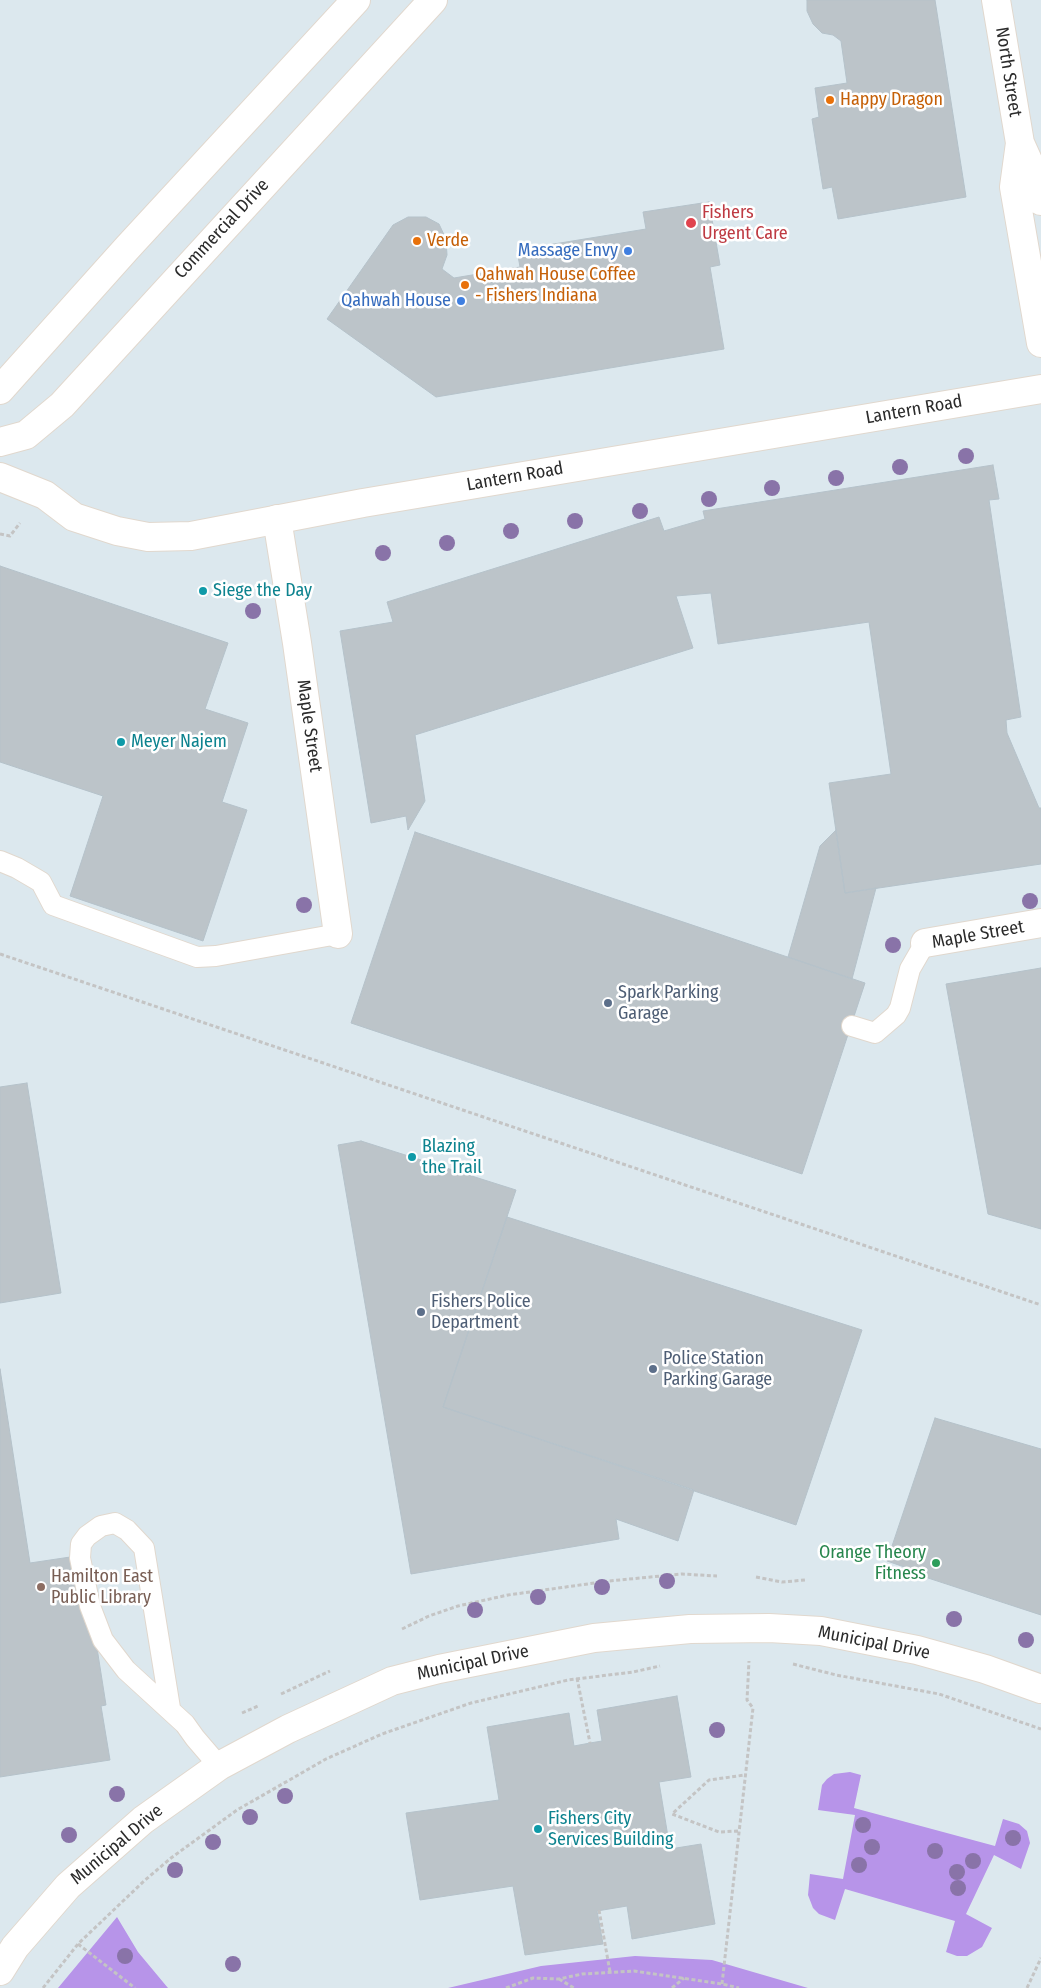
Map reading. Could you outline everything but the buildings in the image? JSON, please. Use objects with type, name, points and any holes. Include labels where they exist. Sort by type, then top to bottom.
[{"type":"street","points":[[0,390],[356,0]]},
{"type":"street","name":"Commercial Drive","points":[[0,442],[26,435],[62,405],[433,0]]},
{"type":"street","name":"North Street","points":[[996,0],[1020,143],[1038,183],[1041,201]]},
{"type":"street","name":"North Street","points":[[1020,143],[1014,187],[1041,343]]},
{"type":"street","name":"Lantern Road","points":[[0,477],[45,495],[74,517],[117,531],[148,537],[191,536],[401,496],[1041,389]]},
{"type":"street","name":"Maple Street","points":[[277,519],[297,643],[338,934]]},
{"type":"street","name":"Maple Street","points":[[925,943],[1041,923]]},
{"type":"street","name":"Municipal Drive","points":[[0,1971],[15,1947],[68,1886],[142,1820],[219,1766],[288,1729],[392,1681],[439,1669],[594,1638],[690,1629],[769,1628],[821,1631],[916,1650],[985,1669],[1041,1689]]},
{"type":"lane","points":[[0,861],[18,868],[41,882],[53,905],[197,956],[216,956],[338,934]]},
{"type":"lane","name":"Maple Street","points":[[852,1026],[875,1033],[896,1016],[900,1008],[910,969],[925,943]]},
{"type":"lane","points":[[170,1708],[144,1548],[126,1530],[115,1523],[102,1526],[87,1536],[81,1544],[80,1554],[90,1606],[103,1640],[126,1670],[170,1708],[185,1724],[219,1766]]},
{"type":"path","points":[[0,534],[10,536],[20,524]]},
{"type":"path","points":[[0,954],[1041,1305]]},
{"type":"path","points":[[402,1629],[458,1606],[508,1596],[609,1581],[673,1575],[717,1576]]},
{"type":"path","points":[[756,1577],[782,1582],[805,1580]]},
{"type":"path","points":[[571,1643],[590,1743]]},
{"type":"path","points":[[741,1660],[758,1661]]},
{"type":"path","points":[[724,1986],[753,1708],[747,1700],[749,1660]]},
{"type":"path","points":[[790,1663],[836,1675],[939,1694],[1041,1728]]},
{"type":"path","points":[[42,1988],[78,1944],[144,1881],[237,1810],[317,1764],[382,1734],[471,1703],[577,1679],[633,1672],[666,1664]]},
{"type":"path","points":[[739,1831],[718,1832],[672,1814],[709,1780],[745,1775]]},
{"type":"path","points":[[599,1910],[610,1972]]},
{"type":"path","points":[[78,1944],[135,1988]]},
{"type":"path","points":[[1027,1988],[1041,1958]]},
{"type":"path","points":[[506,1988],[533,1978],[558,1978],[634,1971],[739,1988]]},
{"type":"path","points":[[558,1978],[574,1988]]},
{"type":"path","points":[[672,1988],[685,1978]]},
{"type":"shaded area","points":[[850,1772],[861,1775],[854,1808],[995,1846],[1003,1819],[1019,1824],[1027,1831],[1030,1843],[1021,1869],[994,1855],[966,1914],[992,1928],[982,1947],[967,1956],[957,1956],[946,1952],[955,1921],[845,1889],[835,1920],[819,1914],[813,1908],[808,1895],[810,1874],[843,1879],[855,1815],[818,1810],[822,1785],[834,1774]]},
{"type":"shaded area","points":[[117,1917],[138,1952],[168,1988],[58,1988]]},
{"type":"shaded area","points":[[635,1956],[712,1960],[808,1988],[448,1988],[541,1966]]},
{"type":"place","name":"Happy Dragon","points":[[830,100]]},
{"type":"place","name":"Fishers Urgent Care","points":[[691,223]]},
{"type":"place","name":"Verde","points":[[417,241]]},
{"type":"place","name":"Massage Envy","points":[[628,251]]},
{"type":"place","name":"Qahwah House Coffee - Fishers Indiana","points":[[465,285]]},
{"type":"place","name":"Qahwah House","points":[[461,301]]},
{"type":"place","name":"Siege the Day","points":[[203,591]]},
{"type":"place","name":"Meyer Najem","points":[[121,742]]},
{"type":"place","name":"Spark Parking Garage","points":[[608,1003]]},
{"type":"place","name":"Blazing the Trail","points":[[412,1157]]},
{"type":"place","name":"Fishers Police Department","points":[[421,1312]]},
{"type":"place","name":"Police Station Parking Garage","points":[[653,1369]]},
{"type":"place","name":"Orange Theory Fitness","points":[[936,1563]]},
{"type":"place","name":"Hamilton East Public Library","points":[[41,1587]]},
{"type":"place","name":"Fishers City Services Building","points":[[538,1829]]}]
